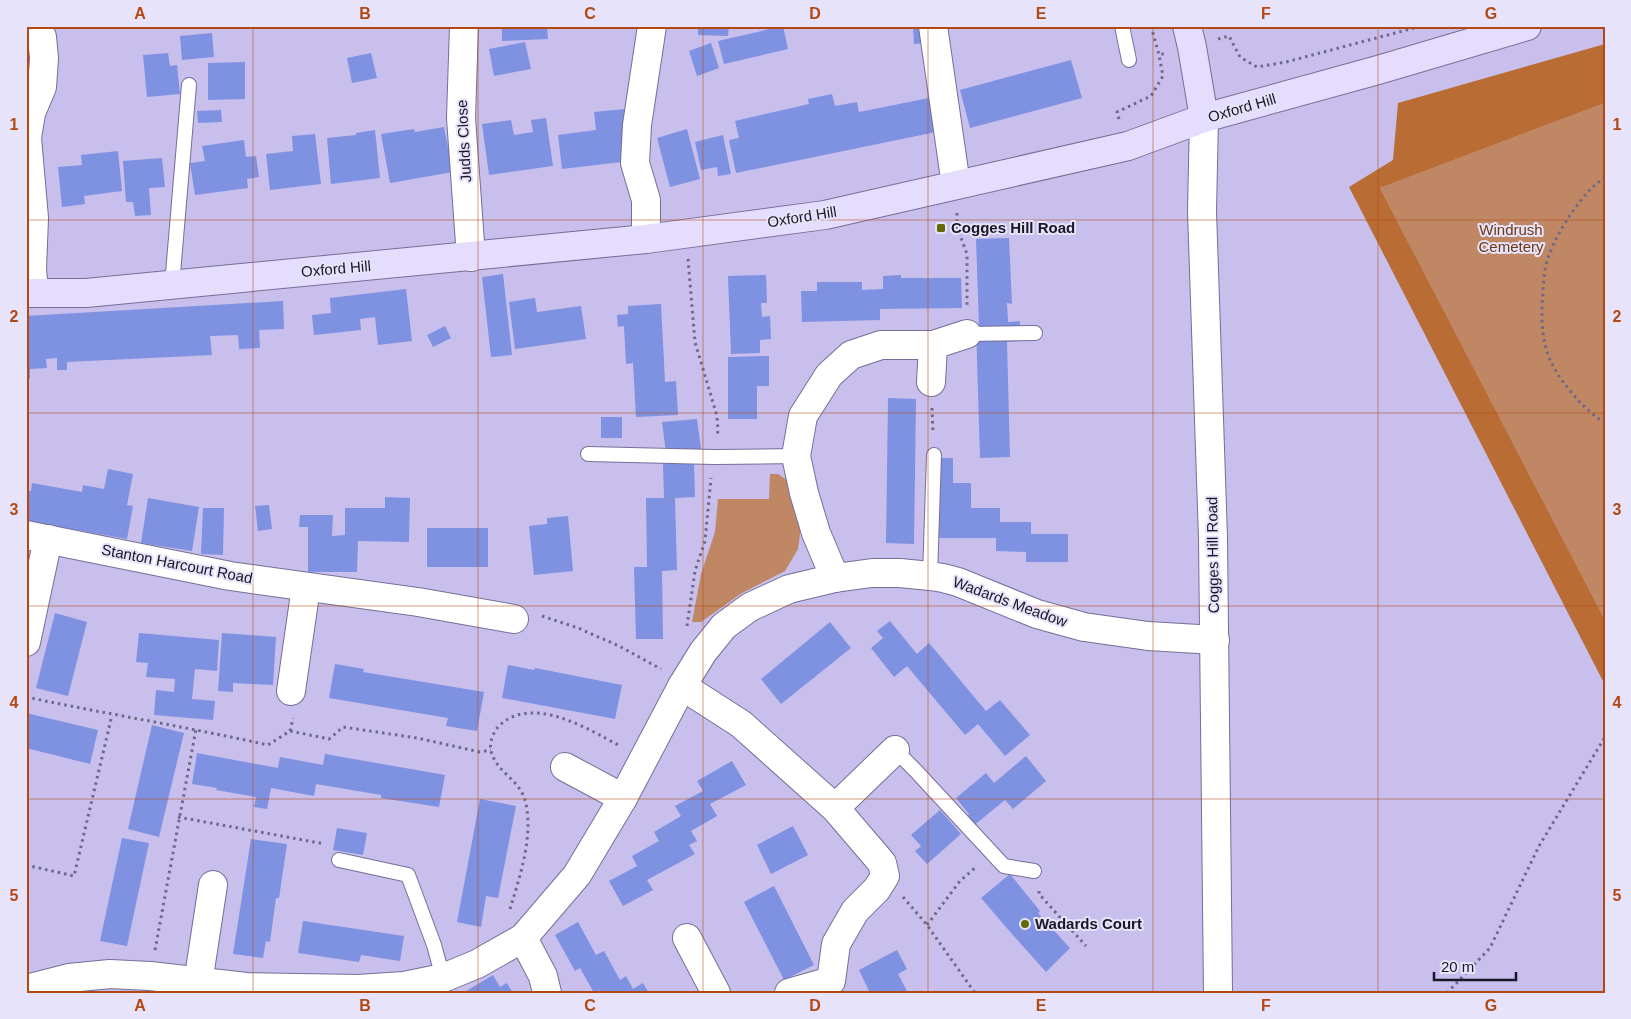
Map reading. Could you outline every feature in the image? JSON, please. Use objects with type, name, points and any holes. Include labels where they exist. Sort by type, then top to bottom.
[{"type":"main road","name":"Oxford Hill","points":[[30,292],[86,293],[471,257],[646,239],[826,215],[1128,146],[1204,118],[1378,70],[1527,26]]},
{"type":"main road","points":[[1190,37],[1204,118]]},
{"type":"street","points":[[30,292],[34,218],[27,138],[32,113],[42,87],[44,58],[42,37],[38,26]]},
{"type":"street","name":"Judds Close","points":[[464,26],[461,118],[471,257]]},
{"type":"street","points":[[646,239],[646,200],[635,163],[637,125],[652,26]]},
{"type":"street","points":[[933,26],[956,185]]},
{"type":"street","name":"Cogges Hill Road","points":[[1204,118],[1202,211],[1213,528],[1218,993]]},
{"type":"street","points":[[835,578],[811,517],[796,456],[803,416],[829,375],[851,355],[881,344],[933,345],[967,334]]},
{"type":"street","points":[[931,382],[933,345]]},
{"type":"street","name":"Stanton Harcourt Road","points":[[26,642],[37,537],[230,576],[418,602],[514,619]]},
{"type":"street","name":"Wadards Meadow","points":[[26,989],[69,978],[110,974],[150,976],[298,991],[358,989],[404,986],[443,978],[477,964],[524,938],[576,875],[623,798],[682,686],[703,652],[724,626],[750,607],[789,590],[835,578],[872,573],[930,576],[958,582],[1037,614],[1084,627],[1148,636],[1215,640]]},
{"type":"street","points":[[291,691],[306,587]]},
{"type":"street","points":[[682,686],[741,724],[835,808],[882,864],[885,876],[877,889],[855,911],[836,944],[833,987],[789,993]]},
{"type":"street","points":[[835,808],[895,750]]},
{"type":"street","points":[[565,766],[623,798]]},
{"type":"street","points":[[198,982],[213,885]]},
{"type":"street","points":[[524,938],[543,976],[547,993]]},
{"type":"street","points":[[687,938],[716,993]]},
{"type":"lane","points":[[1122,26],[1129,60]]},
{"type":"lane","points":[[172,285],[188,85]]},
{"type":"lane","points":[[967,334],[1035,333]]},
{"type":"lane","points":[[588,454],[714,457],[796,456]]},
{"type":"lane","points":[[930,576],[934,455]]},
{"type":"lane","points":[[895,750],[1004,866],[1034,871]]},
{"type":"lane","points":[[339,860],[408,875],[434,946],[443,978]]},
{"type":"path","points":[[1190,37],[1229,36],[1240,57],[1257,67],[1286,62],[1421,26]]},
{"type":"path","points":[[1128,146],[1117,112],[1151,96],[1163,76],[1159,55]]},
{"type":"path","points":[[1605,177],[1588,191],[1560,232],[1546,264],[1542,315],[1544,338],[1553,368],[1583,406],[1605,423]]},
{"type":"path","points":[[956,185],[957,227],[967,254],[967,334]]},
{"type":"path","points":[[931,382],[934,455]]},
{"type":"path","points":[[514,619],[515,610],[578,628],[658,666],[682,686]]},
{"type":"path","points":[[26,697],[112,715],[196,729],[268,745],[290,731],[329,739],[344,727],[417,738],[480,752],[491,750]]},
{"type":"path","points":[[524,938],[509,911],[525,852],[528,830],[526,804],[521,788],[500,768],[491,750],[493,733],[504,722],[515,716],[528,713],[554,715],[580,725],[644,759]]},
{"type":"path","points":[[26,865],[74,876],[112,715]]},
{"type":"path","points":[[150,976],[178,817],[196,729]]},
{"type":"path","points":[[1447,993],[1490,948],[1539,846],[1604,737]]},
{"type":"path","points":[[178,817],[329,845],[339,860]]},
{"type":"path","points":[[927,925],[960,881],[992,854]]},
{"type":"path","points":[[1034,871],[1039,894],[1086,946]]},
{"type":"path","points":[[885,876],[927,925],[975,993]]},
{"type":"green space","name":"Windrush Cemetery","points":[[1605,103],[1605,620],[1380,188]]},
{"type":"green space","points":[[770,474],[778,474],[787,480],[801,527],[798,549],[785,571],[742,593],[701,622],[692,622],[701,574],[715,532],[718,499],[769,499]]},
{"type":"shaded area","points":[[1605,44],[1605,103],[1380,188],[1605,620],[1605,685],[1349,187],[1393,160],[1398,103]]},
{"type":"building","points":[[502,26],[547,26],[548,39],[502,41]]},
{"type":"building","points":[[698,26],[729,26],[728,36],[698,35]]},
{"type":"building","points":[[783,26],[788,49],[724,64],[718,41]]},
{"type":"building","points":[[913,26],[927,26],[928,43],[914,44]]},
{"type":"building","points":[[212,33],[214,57],[182,60],[180,36]]},
{"type":"building","points":[[525,42],[531,69],[494,76],[489,49]]},
{"type":"building","points":[[711,43],[719,68],[697,76],[689,51]]},
{"type":"building","points":[[168,53],[170,66],[177,65],[180,94],[147,97],[143,55]]},
{"type":"building","points":[[371,53],[377,78],[352,83],[347,58]]},
{"type":"building","points":[[1071,60],[1082,98],[970,128],[960,90]]},
{"type":"building","points":[[245,62],[245,99],[208,100],[208,63]]},
{"type":"building","points":[[832,94],[835,106],[857,102],[859,112],[934,97],[941,131],[736,173],[729,140],[739,138],[735,121],[809,104],[808,99]]},
{"type":"building","points":[[625,109],[630,161],[562,169],[558,135],[596,130],[594,112]]},
{"type":"building","points":[[221,110],[222,122],[198,123],[197,111]]},
{"type":"building","points":[[546,118],[553,166],[489,175],[482,124],[511,120],[514,135],[533,132],[531,120]]},
{"type":"building","points":[[444,127],[453,172],[390,183],[381,134],[414,129],[415,132]]},
{"type":"building","points":[[687,129],[700,179],[670,187],[657,138]]},
{"type":"building","points":[[375,130],[380,178],[331,184],[327,138],[356,135],[356,133]]},
{"type":"building","points":[[315,134],[321,184],[270,190],[266,154],[293,151],[292,136]]},
{"type":"building","points":[[723,135],[731,174],[718,176],[717,167],[701,170],[695,142]]},
{"type":"building","points":[[244,140],[246,157],[256,156],[259,177],[247,179],[248,188],[195,195],[190,163],[205,161],[202,146]]},
{"type":"building","points":[[118,151],[122,191],[84,196],[85,204],[62,207],[58,167],[82,165],[81,155]]},
{"type":"building","points":[[162,158],[165,187],[149,188],[151,215],[135,216],[133,202],[126,202],[123,161]]},
{"type":"building","points":[[1009,238],[1012,304],[1007,303],[1008,322],[1020,321],[1020,341],[1007,342],[1010,457],[980,458],[976,326],[979,326],[976,239]]},
{"type":"building","points":[[503,274],[512,355],[491,357],[482,277]]},
{"type":"building","points":[[766,275],[767,303],[761,303],[762,317],[770,316],[771,339],[760,340],[760,353],[731,354],[728,276]]},
{"type":"building","points":[[901,275],[901,278],[961,278],[962,308],[880,309],[880,320],[802,322],[801,291],[817,291],[817,282],[862,282],[862,290],[883,289],[883,276]]},
{"type":"building","points":[[406,289],[412,341],[378,345],[375,317],[360,319],[361,330],[314,335],[312,315],[331,313],[330,298]]},
{"type":"building","points":[[535,298],[537,312],[581,306],[586,339],[515,349],[509,302]]},
{"type":"building","points":[[283,301],[284,329],[259,330],[260,348],[239,349],[238,335],[210,336],[212,355],[67,362],[67,370],[57,370],[57,358],[46,359],[47,368],[30,369],[30,379],[26,379],[26,316]]},
{"type":"building","points":[[661,304],[665,382],[676,381],[678,415],[636,417],[633,363],[626,364],[624,326],[618,327],[617,315],[628,314],[628,306]]},
{"type":"building","points":[[445,326],[451,338],[433,347],[427,335]]},
{"type":"building","points":[[769,356],[769,386],[757,386],[757,419],[728,419],[728,357]]},
{"type":"building","points":[[888,398],[916,399],[914,544],[886,543]]},
{"type":"building","points":[[601,417],[622,417],[622,438],[601,438]]},
{"type":"building","points":[[697,419],[701,449],[666,453],[662,422]]},
{"type":"building","points":[[938,458],[953,458],[953,483],[971,483],[971,508],[1000,508],[1000,522],[1031,522],[1031,534],[1068,534],[1068,562],[1026,562],[1026,552],[996,551],[996,538],[938,538]]},
{"type":"building","points":[[694,463],[695,497],[675,498],[677,570],[662,571],[663,639],[636,639],[634,567],[647,567],[646,498],[664,498],[663,464]]},
{"type":"building","points":[[108,469],[133,474],[127,505],[133,506],[127,539],[26,521],[26,491],[31,491],[32,483],[82,492],[83,485],[104,489]]},
{"type":"building","points":[[385,497],[410,498],[409,542],[358,541],[357,572],[308,572],[308,527],[299,527],[300,515],[333,515],[332,536],[345,535],[345,508],[385,508]]},
{"type":"building","points":[[148,498],[199,507],[192,551],[141,543]]},
{"type":"building","points":[[269,505],[272,529],[258,531],[255,506]]},
{"type":"building","points":[[203,508],[224,508],[223,555],[201,554]]},
{"type":"building","points":[[568,516],[573,571],[534,575],[529,526],[547,524],[547,518]]},
{"type":"building","points":[[427,528],[488,528],[488,567],[427,567]]},
{"type":"building","points":[[55,613],[87,622],[68,696],[36,688]]},
{"type":"building","points":[[890,621],[917,654],[929,643],[986,711],[1000,700],[1030,735],[1005,756],[978,724],[965,735],[907,666],[894,677],[871,648],[883,638],[877,631]]},
{"type":"building","points":[[830,622],[851,648],[781,704],[761,679]]},
{"type":"building","points":[[139,633],[219,640],[217,671],[195,669],[192,699],[215,701],[213,720],[154,715],[156,690],[174,692],[175,679],[146,677],[148,663],[136,662]]},
{"type":"building","points":[[222,633],[276,637],[273,685],[233,683],[233,692],[218,691]]},
{"type":"building","points":[[335,664],[364,669],[363,672],[484,692],[477,731],[446,726],[448,718],[329,698]]},
{"type":"building","points":[[508,665],[534,670],[535,668],[622,685],[615,719],[502,698]]},
{"type":"building","points":[[26,713],[98,730],[90,764],[26,748]]},
{"type":"building","points":[[152,725],[184,733],[159,837],[128,829]]},
{"type":"building","points":[[197,753],[278,768],[280,757],[323,765],[325,754],[445,775],[439,807],[381,798],[381,795],[316,784],[314,796],[271,788],[267,809],[254,807],[256,797],[192,784]]},
{"type":"building","points":[[1026,756],[1046,781],[1013,809],[1005,800],[972,827],[964,819],[969,814],[956,798],[986,773],[994,783]]},
{"type":"building","points":[[732,761],[746,785],[710,804],[717,816],[691,831],[697,841],[689,845],[695,854],[647,880],[653,890],[623,906],[609,881],[637,866],[632,856],[659,841],[654,832],[681,816],[675,806],[703,791],[697,781]]},
{"type":"building","points":[[480,799],[516,806],[498,898],[486,896],[481,927],[457,922]]},
{"type":"building","points":[[940,810],[961,834],[927,864],[915,851],[921,846],[911,835]]},
{"type":"building","points":[[793,826],[808,855],[771,874],[757,845]]},
{"type":"building","points":[[337,828],[367,833],[363,855],[333,850]]},
{"type":"building","points":[[122,838],[149,843],[127,946],[100,941]]},
{"type":"building","points":[[251,839],[287,844],[279,898],[276,898],[270,942],[266,941],[263,958],[233,954]]},
{"type":"building","name":"Wadards Court","points":[[1010,874],[1040,911],[1038,913],[1070,948],[1046,972],[981,898]]},
{"type":"building","points":[[774,886],[814,965],[784,980],[744,902]]},
{"type":"building","points":[[303,921],[404,936],[400,961],[361,955],[359,962],[298,953]]},
{"type":"building","points":[[578,922],[596,955],[604,951],[620,980],[626,976],[633,989],[643,983],[649,993],[600,993],[599,990],[594,993],[580,968],[575,971],[555,935]]},
{"type":"building","points":[[897,950],[907,969],[898,974],[908,993],[870,993],[859,970]]},
{"type":"building","points":[[493,975],[500,987],[507,983],[513,993],[463,993]]},
{"type":"place","name":"Cogges Hill Road","points":[[941,228]]},
{"type":"place","name":"Wadards Court","points":[[1025,924]]}]
